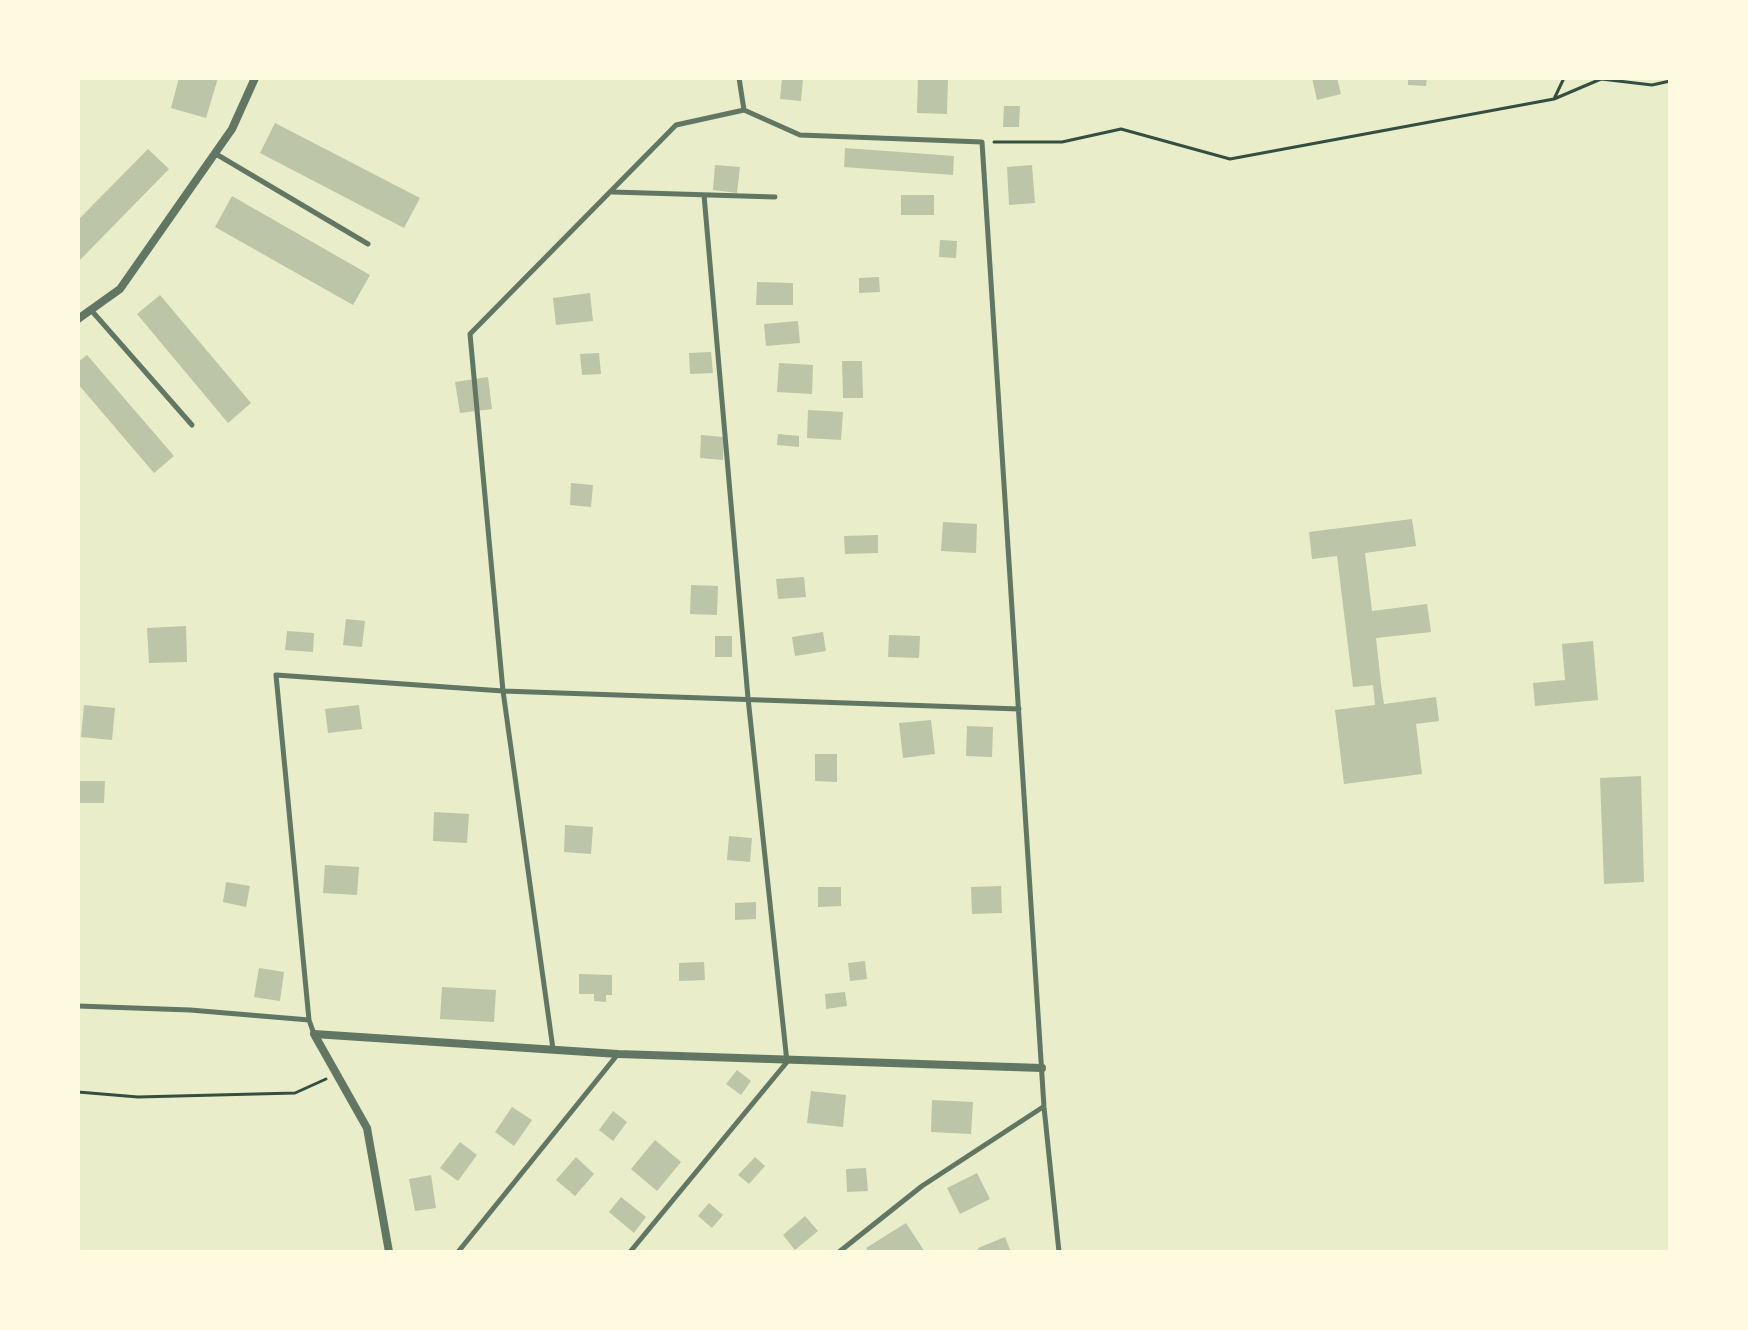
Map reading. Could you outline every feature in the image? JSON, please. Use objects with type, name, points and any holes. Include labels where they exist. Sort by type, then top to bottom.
[{"type":"street","points":[[78,319],[120,289],[232,129],[255,78]]},
{"type":"street","points":[[314,1034],[787,1062],[1042,1068]]},
{"type":"street","points":[[314,1034],[367,1128],[389,1252]]},
{"type":"lane","points":[[739,78],[744,110]]},
{"type":"lane","points":[[553,1049],[503,691],[470,334],[676,125],[744,110],[800,135],[982,142],[1044,1107],[1059,1252]]},
{"type":"lane","points":[[215,153],[368,244]]},
{"type":"lane","points":[[611,192],[775,197]]},
{"type":"lane","points":[[630,1252],[787,1062],[748,698],[704,195]]},
{"type":"lane","points":[[91,310],[192,425]]},
{"type":"lane","points":[[314,1034],[309,1020],[276,675],[503,691],[1019,709]]},
{"type":"lane","points":[[78,1006],[190,1010],[309,1020]]},
{"type":"lane","points":[[458,1252],[618,1054]]},
{"type":"lane","points":[[839,1252],[922,1186],[1044,1107]]},
{"type":"path","points":[[1554,99],[1564,78]]},
{"type":"path","points":[[982,142],[1062,142],[1121,129],[1230,159],[1554,99],[1601,79],[1652,85],[1670,81]]},
{"type":"path","points":[[78,1092],[138,1097],[295,1093],[337,1075]]},
{"type":"building","points":[[179,78],[218,78],[206,118],[171,108]]},
{"type":"building","points":[[782,78],[803,78],[801,101],[780,99]]},
{"type":"building","points":[[918,78],[948,78],[947,114],[917,113]]},
{"type":"building","points":[[1312,78],[1337,78],[1341,94],[1317,100]]},
{"type":"building","points":[[1408,78],[1427,78],[1426,86],[1408,85]]},
{"type":"building","points":[[1004,106],[1020,106],[1019,127],[1003,127]]},
{"type":"building","points":[[275,123],[420,198],[404,228],[260,153]]},
{"type":"building","points":[[845,148],[954,156],[953,175],[844,167]]},
{"type":"building","points":[[148,149],[169,169],[78,262],[78,220]]},
{"type":"building","points":[[715,165],[740,167],[737,193],[713,190]]},
{"type":"building","points":[[1032,165],[1035,203],[1009,205],[1007,167]]},
{"type":"building","points":[[901,195],[934,195],[934,215],[901,215]]},
{"type":"building","points":[[232,196],[370,275],[353,305],[215,227]]},
{"type":"building","points":[[940,240],[957,241],[956,258],[939,257]]},
{"type":"building","points":[[879,277],[880,292],[859,293],[859,278]]},
{"type":"building","points":[[757,282],[793,283],[793,305],[756,305]]},
{"type":"building","points":[[590,293],[593,321],[556,325],[553,298]]},
{"type":"building","points":[[160,295],[251,403],[228,423],[137,314]]},
{"type":"building","points":[[798,321],[800,343],[766,346],[764,324]]},
{"type":"building","points":[[711,352],[713,373],[690,374],[689,353]]},
{"type":"building","points":[[599,353],[601,374],[582,375],[580,354]]},
{"type":"building","points":[[87,355],[174,456],[154,473],[78,384],[78,362]]},
{"type":"building","points":[[842,361],[862,361],[863,398],[843,398]]},
{"type":"building","points":[[779,363],[813,365],[812,394],[777,392]]},
{"type":"building","points":[[488,377],[492,409],[460,413],[455,382]]},
{"type":"building","points":[[808,410],[843,412],[841,440],[807,438]]},
{"type":"building","points":[[778,434],[799,436],[799,447],[777,445]]},
{"type":"building","points":[[701,435],[724,437],[723,460],[700,458]]},
{"type":"building","points":[[571,483],[593,485],[591,507],[570,505]]},
{"type":"building","points":[[1412,519],[1416,546],[1365,553],[1372,611],[1427,604],[1431,632],[1376,638],[1381,684],[1384,704],[1436,697],[1439,721],[1416,724],[1422,774],[1344,784],[1335,710],[1375,705],[1373,685],[1353,687],[1337,556],[1312,559],[1309,532]]},
{"type":"building","points":[[943,522],[977,524],[976,553],[941,551]]},
{"type":"building","points":[[878,535],[878,553],[845,554],[844,536]]},
{"type":"building","points":[[804,577],[806,597],[778,599],[776,579]]},
{"type":"building","points":[[691,585],[718,586],[717,615],[690,614]]},
{"type":"building","points":[[346,619],[365,621],[362,647],[343,645]]},
{"type":"building","points":[[186,626],[187,662],[149,663],[147,628]]},
{"type":"building","points":[[287,631],[314,633],[313,652],[285,650]]},
{"type":"building","points":[[823,632],[826,651],[795,656],[792,637]]},
{"type":"building","points":[[889,635],[920,636],[919,658],[888,657]]},
{"type":"building","points":[[715,636],[732,636],[732,657],[715,657]]},
{"type":"building","points":[[1593,641],[1598,700],[1535,706],[1533,683],[1565,680],[1562,644]]},
{"type":"building","points":[[84,705],[115,708],[112,740],[81,737]]},
{"type":"building","points":[[359,705],[362,729],[328,733],[325,709]]},
{"type":"building","points":[[931,720],[935,754],[903,758],[899,723]]},
{"type":"building","points":[[967,726],[993,727],[992,757],[966,756]]},
{"type":"building","points":[[815,754],[837,754],[837,782],[815,781]]},
{"type":"building","points":[[1641,776],[1644,882],[1604,884],[1600,778]]},
{"type":"building","points":[[78,781],[105,781],[104,803],[78,803]]},
{"type":"building","points":[[434,812],[469,814],[467,843],[433,841]]},
{"type":"building","points":[[565,825],[593,827],[591,854],[564,852]]},
{"type":"building","points":[[729,836],[752,838],[750,862],[727,860]]},
{"type":"building","points":[[325,865],[359,867],[357,895],[323,893]]},
{"type":"building","points":[[226,882],[250,886],[246,907],[223,902]]},
{"type":"building","points":[[1001,886],[1002,913],[972,914],[971,887]]},
{"type":"building","points":[[818,887],[841,887],[841,906],[818,907]]},
{"type":"building","points":[[756,902],[756,919],[735,920],[735,903]]},
{"type":"building","points":[[865,961],[867,979],[850,981],[848,963]]},
{"type":"building","points":[[704,962],[705,980],[679,981],[679,963]]},
{"type":"building","points":[[259,968],[284,972],[280,1001],[254,997]]},
{"type":"building","points":[[579,974],[612,975],[612,995],[606,995],[606,1002],[594,1001],[594,994],[579,994]]},
{"type":"building","points":[[442,987],[496,990],[494,1022],[440,1019]]},
{"type":"building","points":[[845,992],[847,1006],[826,1009],[825,994]]},
{"type":"building","points":[[737,1070],[751,1081],[741,1095],[726,1084]]},
{"type":"building","points":[[811,1091],[846,1095],[843,1127],[807,1123]]},
{"type":"building","points":[[932,1100],[973,1102],[971,1134],[931,1132]]},
{"type":"building","points":[[512,1107],[532,1120],[514,1146],[495,1132]]},
{"type":"building","points":[[613,1111],[627,1122],[613,1141],[599,1130]]},
{"type":"building","points":[[655,1140],[681,1162],[657,1191],[631,1169]]},
{"type":"building","points":[[460,1142],[477,1155],[458,1181],[440,1168]]},
{"type":"building","points":[[576,1157],[594,1174],[575,1196],[556,1180]]},
{"type":"building","points":[[755,1157],[765,1166],[749,1184],[738,1175]]},
{"type":"building","points":[[866,1168],[868,1191],[847,1192],[846,1169]]},
{"type":"building","points":[[977,1173],[990,1199],[960,1214],[947,1188]]},
{"type":"building","points":[[431,1175],[436,1208],[415,1211],[409,1179]]},
{"type":"building","points":[[621,1197],[646,1217],[634,1233],[609,1212]]},
{"type":"building","points":[[709,1203],[723,1215],[712,1228],[698,1216]]},
{"type":"building","points":[[805,1216],[818,1231],[795,1250],[783,1235]]},
{"type":"building","points":[[906,1223],[925,1252],[869,1252],[866,1248]]},
{"type":"building","points":[[1005,1237],[1011,1252],[979,1252],[978,1248]]}]
